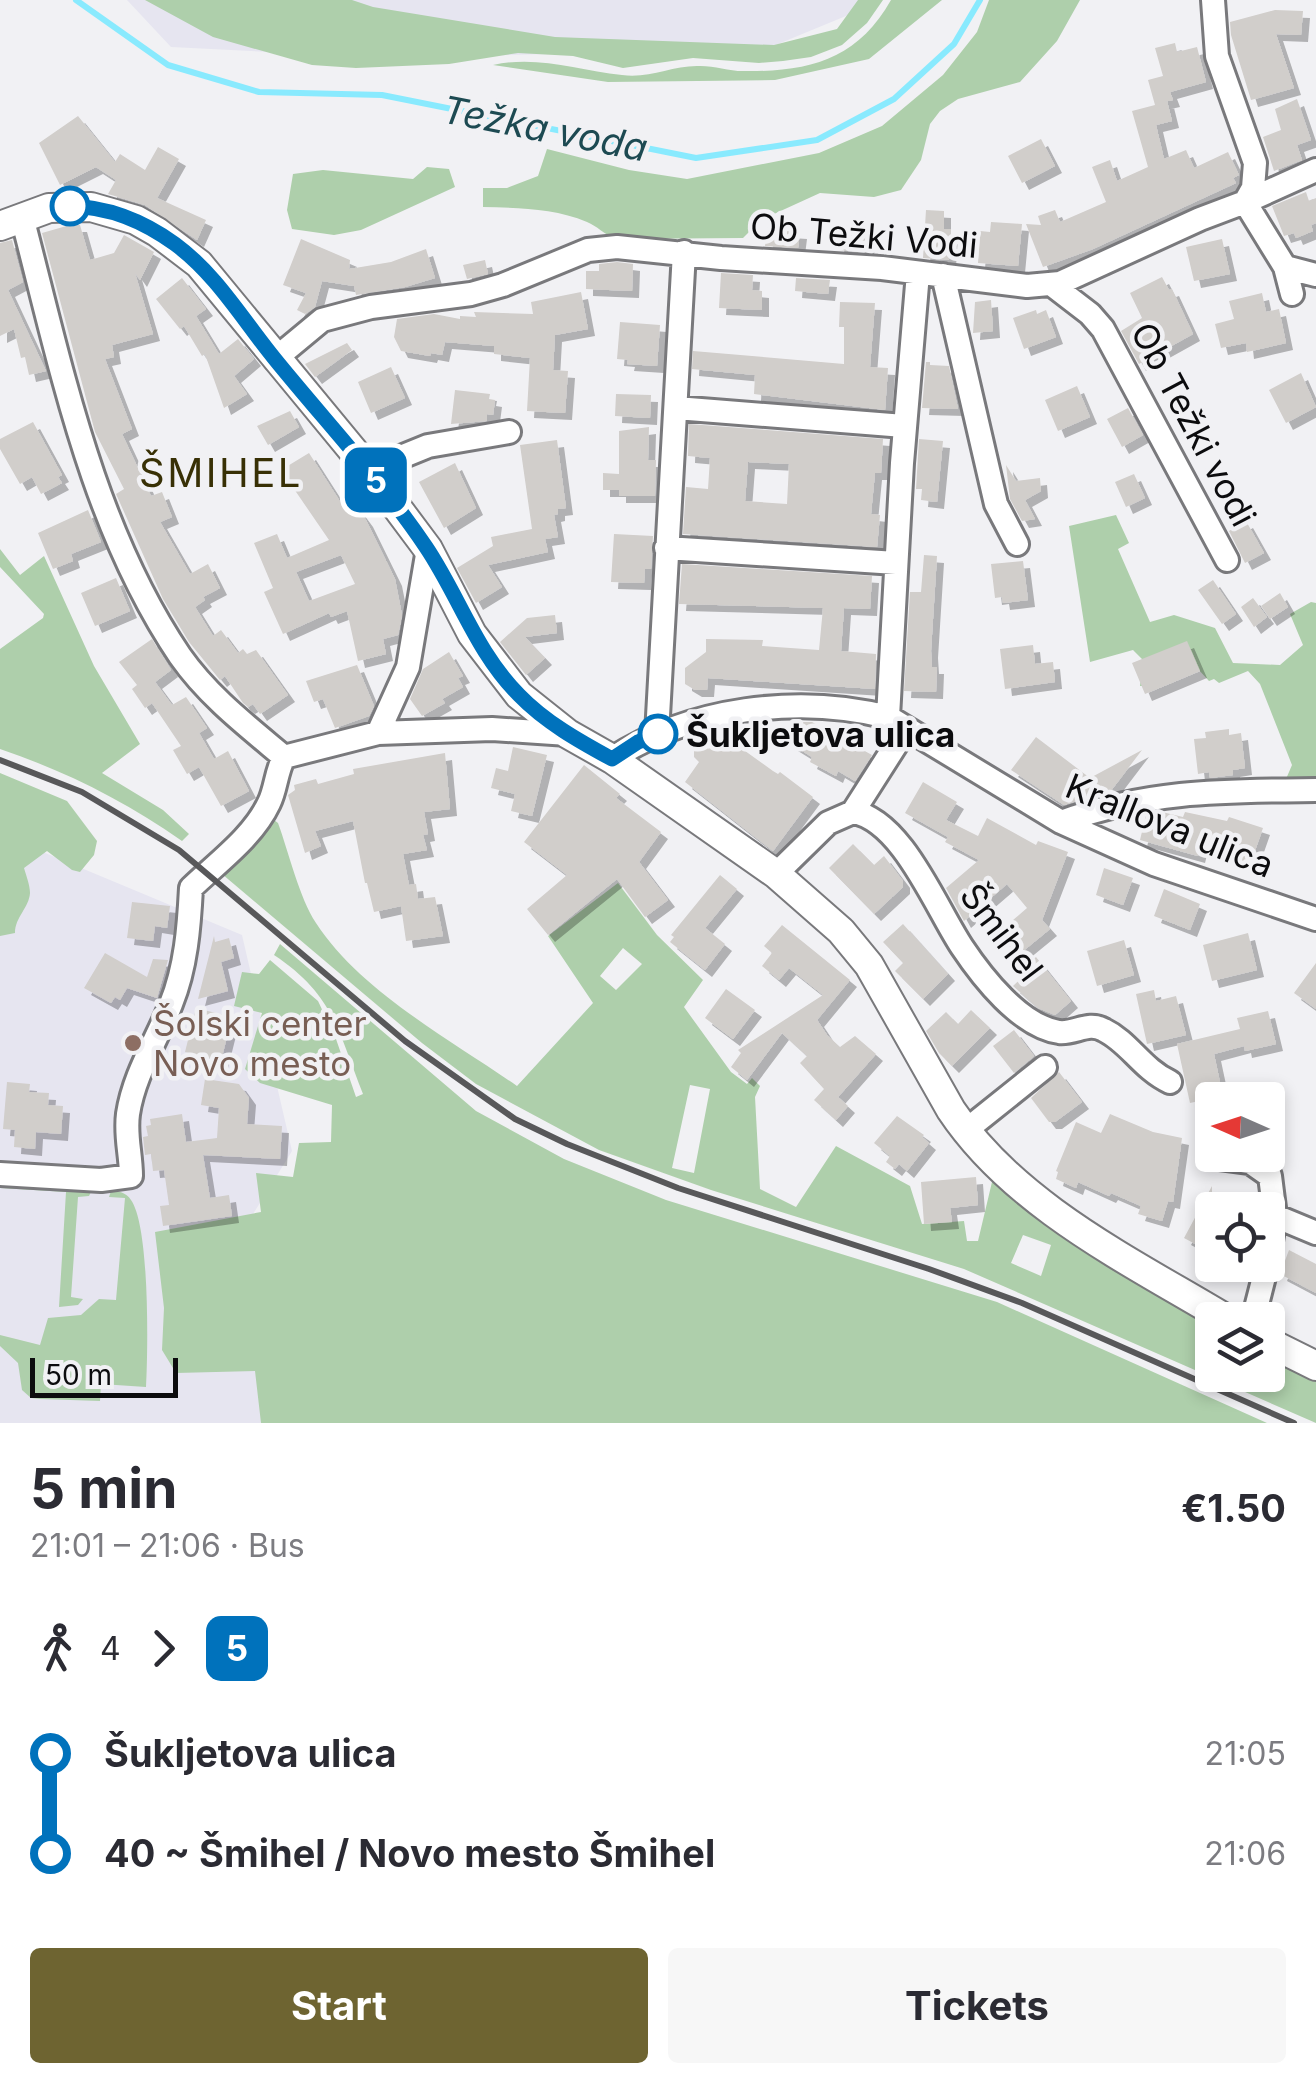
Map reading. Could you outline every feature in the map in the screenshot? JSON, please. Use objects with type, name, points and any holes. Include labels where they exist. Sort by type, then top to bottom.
[{"type":"street","points":[[1213,0],[1217,56],[1255,163],[1253,188],[1245,202],[1285,267],[1292,294]]},
{"type":"street","name":"Ob Težki Vodi","points":[[275,360],[322,320],[349,312],[472,294],[588,250],[616,247],[918,272],[1028,286],[1060,283],[1316,170]]},
{"type":"street","points":[[281,764],[226,710],[181,657],[140,582],[105,511],[11,221],[49,208],[91,206],[112,211],[157,232],[199,264],[369,470],[428,550],[472,634],[519,695],[568,734],[612,759],[776,874],[841,931],[869,965],[965,1132],[1005,1171],[1066,1219],[1199,1302]]},
{"type":"street","points":[[658,734],[684,252]]},
{"type":"street","points":[[1285,267],[1316,274]]},
{"type":"street","points":[[776,874],[828,823],[852,812],[897,723],[896,563],[918,272]]},
{"type":"street","points":[[942,276],[996,504],[1017,544]]},
{"type":"street","name":"Ob Težki vodi","points":[[1052,284],[1103,329],[1227,560]]},
{"type":"street","points":[[676,408],[904,426]]},
{"type":"street","points":[[369,470],[428,446],[509,432]]},
{"type":"street","points":[[666,548],[896,563]]},
{"type":"street","points":[[378,733],[408,668],[428,550]]},
{"type":"street","name":"Krallova ulica","points":[[612,759],[638,742],[715,717],[785,707],[837,707],[897,723],[1061,822],[1154,864],[1316,919]]},
{"type":"street","points":[[281,764],[378,733],[492,729],[568,734]]},
{"type":"street","points":[[0,1174],[101,1180],[131,1176],[126,1137],[128,1111],[136,1081],[173,1001],[184,963],[191,888],[254,827],[270,801],[281,764]]},
{"type":"street","points":[[1061,822],[1141,798],[1211,791],[1316,790]]},
{"type":"street","name":"Šmihel","points":[[852,812],[867,814],[899,844],[962,948],[997,993],[1023,1015],[1060,1032],[1091,1026],[1102,1028],[1152,1074],[1170,1082]]},
{"type":"street","points":[[965,1132],[1045,1068]]},
{"type":"street","points":[[1285,1220],[1316,1234]]},
{"type":"street","points":[[1285,1350],[1316,1366]]},
{"type":"shaded area","points":[[127,0],[864,0],[858,11],[766,49],[386,58],[171,47]]},
{"type":"shaded area","name":"Šolski center Novo mesto","points":[[0,840],[26,845],[242,935],[292,1151],[182,1329],[268,1368],[270,1423],[0,1423]]},
{"type":"green space","points":[[145,0],[352,0],[373,7],[555,37],[774,45],[837,29],[858,0],[883,0],[867,23],[842,45],[811,57],[783,61],[693,58],[623,68],[573,56],[518,53],[449,64],[356,68],[312,65],[213,37]]},
{"type":"green space","points":[[891,0],[942,0],[869,59],[775,80],[608,82],[493,65],[542,62],[632,76],[697,66],[743,71],[789,69],[810,65],[847,49],[863,37]]},
{"type":"green space","points":[[989,0],[1080,0],[1057,41],[1020,82],[958,99],[940,111],[930,124],[921,160],[901,190],[874,197],[820,193],[761,220],[743,238],[615,239],[591,224],[562,214],[483,207],[483,188],[507,188],[538,176],[547,149],[629,170],[687,179],[819,153],[882,126],[943,75],[977,32]]},
{"type":"green space","points":[[427,167],[449,169],[455,187],[361,230],[334,235],[292,229],[287,210],[293,174],[323,170],[413,179]]},
{"type":"green space","points":[[1116,515],[1129,543],[1118,549],[1150,622],[1174,615],[1215,628],[1233,663],[1280,665],[1303,645],[1290,614],[1316,603],[1316,784],[1283,786],[1292,765],[1260,684],[1248,671],[1219,683],[1209,681],[1198,669],[1157,686],[1140,686],[1143,660],[1133,650],[1090,662],[1069,526]]},
{"type":"green space","points":[[0,549],[20,575],[44,556],[94,666],[140,744],[102,773],[163,810],[189,834],[182,841],[94,788],[0,749],[0,649],[44,614],[0,567]]},
{"type":"green space","points":[[0,773],[67,801],[97,841],[94,855],[80,872],[47,851],[24,868],[29,898],[15,933],[0,936]]},
{"type":"green space","points":[[270,817],[278,823],[310,912],[335,948],[408,1013],[517,1086],[593,1003],[548,936],[618,883],[657,935],[703,980],[684,1007],[731,1072],[747,1084],[752,1078],[760,1086],[755,1097],[760,1189],[796,1207],[836,1146],[910,1186],[922,1224],[964,1221],[967,1241],[978,1241],[996,1177],[1195,1313],[1195,1370],[964,1269],[711,1190],[599,1150],[476,1084],[222,874]],"holes":[[[623,948],[642,964],[616,990],[600,976]],[[690,1085],[710,1089],[694,1173],[672,1168]],[[1023,1235],[1051,1245],[1041,1276],[1011,1263]]]},
{"type":"green space","points":[[280,944],[476,1111],[564,1159],[666,1200],[997,1302],[1267,1423],[261,1423],[255,1371],[176,1373],[162,1350],[164,1308],[155,1232],[261,1212],[256,1173],[293,1177],[299,1143],[331,1142],[332,1105],[260,1083],[245,1069],[262,1013],[234,1006],[242,972],[259,974],[270,960],[318,1001],[356,1097],[363,1094],[340,1033],[322,1000],[274,955]]},
{"type":"green space","points":[[0,1185],[91,1192],[89,1196],[78,1197],[71,1297],[83,1299],[78,1305],[59,1307],[66,1192]]},
{"type":"green space","points":[[111,1191],[131,1200],[142,1236],[146,1387],[101,1384],[100,1401],[31,1398],[22,1390],[18,1363],[0,1346],[0,1335],[40,1345],[48,1318],[81,1315],[99,1299],[116,1300],[125,1198],[109,1197]]},
{"type":"green space","points":[[1285,1364],[1316,1379],[1316,1423],[1245,1392],[1285,1392]]},
{"type":"building","points":[[1275,10],[1303,11],[1301,35],[1276,34],[1294,88],[1251,100],[1230,22]]},
{"type":"building","points":[[1175,43],[1177,52],[1197,47],[1206,82],[1170,92],[1173,100],[1167,101],[1172,121],[1156,125],[1164,159],[1186,150],[1194,168],[1228,152],[1239,175],[1233,178],[1236,183],[1093,249],[1043,267],[1026,224],[1041,225],[1038,216],[1055,210],[1060,222],[1106,202],[1092,167],[1110,160],[1117,181],[1148,167],[1132,111],[1155,105],[1148,80],[1163,76],[1155,48]]},
{"type":"building","points":[[1297,99],[1311,140],[1297,145],[1302,160],[1274,171],[1263,137],[1281,130],[1275,109]]},
{"type":"building","points":[[78,116],[115,162],[120,154],[145,170],[158,147],[179,159],[157,198],[206,220],[197,240],[145,205],[108,194],[116,180],[96,167],[60,185],[39,143]]},
{"type":"building","points":[[1041,139],[1055,166],[1022,183],[1008,156]]},
{"type":"building","points":[[1306,192],[1309,201],[1316,198],[1313,231],[1296,238],[1294,233],[1284,236],[1272,206]]},
{"type":"building","points":[[926,210],[944,211],[944,229],[951,229],[949,260],[923,258]]},
{"type":"building","points":[[991,222],[1022,224],[1018,266],[978,263],[980,231],[990,232]]},
{"type":"building","points":[[80,225],[90,260],[114,253],[124,235],[154,252],[140,280],[135,273],[153,334],[112,345],[114,357],[105,359],[132,429],[122,434],[151,496],[162,492],[172,517],[160,522],[190,574],[208,564],[220,588],[203,597],[205,600],[195,607],[213,636],[221,630],[238,653],[243,649],[247,654],[256,650],[288,695],[260,714],[253,704],[248,707],[243,703],[225,676],[220,680],[189,642],[163,599],[116,494],[124,489],[95,432],[42,233]]},
{"type":"building","points":[[838,225],[868,226],[867,252],[837,250]]},
{"type":"building","points":[[770,230],[800,232],[798,248],[765,246]]},
{"type":"building","points":[[301,239],[350,260],[349,269],[391,262],[426,249],[435,278],[356,295],[354,286],[322,281],[315,307],[305,314],[297,310],[306,293],[283,285]]},
{"type":"building","points":[[1222,239],[1230,274],[1194,281],[1186,247]]},
{"type":"building","points":[[12,240],[23,282],[8,290],[46,371],[29,375],[14,329],[0,336],[0,243]]},
{"type":"building","points":[[485,260],[488,274],[467,279],[463,265]]},
{"type":"building","points":[[599,264],[633,264],[632,291],[586,289],[586,271],[599,271]]},
{"type":"building","points":[[721,273],[753,275],[752,290],[762,291],[762,310],[719,308]]},
{"type":"building","points":[[1162,277],[1172,289],[1193,334],[1139,364],[1121,331],[1142,318],[1130,293]]},
{"type":"building","points":[[182,278],[206,309],[196,316],[219,354],[238,339],[254,359],[234,376],[247,394],[224,408],[205,354],[202,356],[184,326],[180,329],[156,299]]},
{"type":"building","points":[[796,278],[830,280],[828,294],[795,291]]},
{"type":"building","points":[[581,292],[588,329],[555,335],[553,370],[568,371],[565,413],[527,411],[530,358],[494,354],[494,346],[445,342],[442,355],[430,356],[401,351],[394,337],[397,319],[434,314],[460,319],[476,317],[474,312],[533,314],[531,302]]},
{"type":"building","points":[[1262,293],[1266,312],[1279,309],[1286,343],[1247,352],[1246,343],[1221,348],[1215,324],[1234,319],[1229,301]]},
{"type":"building","points":[[991,300],[993,331],[973,333],[975,302]]},
{"type":"building","points":[[840,302],[875,303],[870,367],[888,368],[885,410],[754,394],[755,375],[692,369],[693,351],[844,364]]},
{"type":"building","points":[[1036,310],[1037,314],[1046,310],[1056,337],[1024,349],[1013,318]]},
{"type":"building","points":[[620,322],[660,325],[657,366],[627,364],[628,360],[617,359]]},
{"type":"building","points":[[347,343],[352,350],[315,377],[305,364]]},
{"type":"building","points":[[926,362],[949,366],[958,409],[922,408]]},
{"type":"building","points":[[391,367],[405,398],[371,413],[358,382]]},
{"type":"building","points":[[1301,373],[1316,407],[1286,423],[1269,390]]},
{"type":"building","points":[[1077,386],[1090,417],[1058,431],[1045,400]]},
{"type":"building","points":[[455,390],[490,394],[489,399],[495,400],[493,415],[487,414],[487,421],[451,424]]},
{"type":"building","points":[[616,394],[651,395],[650,418],[615,416]]},
{"type":"building","points":[[1128,408],[1143,435],[1122,447],[1107,419]]},
{"type":"building","points":[[290,411],[299,427],[268,445],[257,426]]},
{"type":"building","points":[[33,422],[62,475],[58,477],[62,483],[41,494],[32,477],[20,484],[0,449],[0,439]]},
{"type":"building","points":[[689,424],[883,439],[881,473],[875,473],[871,514],[880,515],[877,547],[683,534],[686,487],[708,489],[710,458],[688,456]],"holes":[[[748,462],[789,464],[787,504],[745,501]]]},
{"type":"building","points":[[649,427],[648,460],[656,460],[655,496],[619,496],[619,490],[603,490],[603,473],[619,474],[619,431]]},
{"type":"building","points":[[919,439],[943,441],[937,502],[921,500],[922,489],[916,489]]},
{"type":"building","points":[[557,440],[566,508],[558,509],[554,515],[558,537],[545,539],[548,552],[488,565],[502,587],[476,603],[457,568],[493,546],[491,537],[532,529],[520,445]]},
{"type":"building","points":[[309,453],[341,503],[349,497],[366,520],[395,579],[402,615],[398,635],[383,639],[386,654],[358,661],[347,611],[331,617],[329,613],[283,634],[264,592],[273,588],[254,543],[277,534],[287,558],[329,540],[281,470]],"holes":[[[341,555],[355,584],[309,601],[296,572]]]},
{"type":"building","points":[[455,463],[476,508],[444,528],[419,482]]},
{"type":"building","points":[[1006,465],[1016,481],[1040,478],[1041,491],[1025,500],[1035,519],[1022,521],[1010,499]]},
{"type":"building","points":[[1134,474],[1145,498],[1126,507],[1115,482]]},
{"type":"building","points":[[88,510],[101,542],[71,554],[73,561],[53,569],[38,533]]},
{"type":"building","points":[[1246,521],[1264,553],[1245,563],[1229,531]]},
{"type":"building","points":[[614,534],[653,536],[651,569],[645,569],[644,583],[611,582]]},
{"type":"building","points":[[924,555],[937,556],[931,651],[932,667],[937,667],[936,692],[904,691],[910,592],[921,592]]},
{"type":"building","points":[[1023,561],[1028,600],[1003,603],[1002,597],[995,598],[991,564]]},
{"type":"building","points":[[682,564],[872,576],[870,609],[844,608],[841,651],[876,654],[875,689],[708,678],[707,690],[695,690],[685,684],[685,668],[706,652],[706,639],[763,640],[762,646],[819,650],[823,608],[679,604]]},
{"type":"building","points":[[116,578],[130,611],[95,626],[81,593]]},
{"type":"building","points":[[1213,580],[1236,614],[1222,624],[1198,590]]},
{"type":"building","points":[[1280,593],[1288,607],[1270,619],[1261,606]]},
{"type":"building","points":[[1253,598],[1267,617],[1254,627],[1241,607]]},
{"type":"building","points":[[555,615],[557,633],[525,637],[545,658],[526,675],[500,642],[527,618]]},
{"type":"building","points":[[152,639],[171,670],[155,682],[172,705],[186,697],[207,728],[199,733],[214,759],[228,751],[249,791],[221,806],[199,767],[187,774],[173,750],[181,746],[152,703],[145,708],[132,689],[137,685],[119,662]]},
{"type":"building","points":[[1187,641],[1200,671],[1145,694],[1132,663]]},
{"type":"building","points":[[1033,645],[1035,664],[1053,662],[1055,682],[1005,689],[1000,649]]},
{"type":"building","points":[[449,652],[463,676],[458,678],[463,687],[422,716],[410,699],[423,669]]},
{"type":"building","points":[[357,665],[374,706],[369,716],[335,728],[323,699],[314,702],[306,681]]},
{"type":"building","points":[[803,722],[812,722],[872,755],[855,781],[810,762],[812,757],[791,744]]},
{"type":"building","points":[[1229,729],[1229,735],[1241,733],[1245,768],[1233,770],[1233,775],[1210,778],[1209,772],[1198,774],[1194,739],[1206,738],[1205,732]]},
{"type":"building","points":[[1036,737],[1090,778],[1142,750],[1110,792],[1091,797],[1087,794],[1064,805],[1011,770]]},
{"type":"building","points":[[724,740],[780,772],[813,797],[773,851],[685,782],[699,762],[694,751],[701,742],[709,749],[713,743]]},
{"type":"building","points":[[513,747],[547,755],[532,816],[511,811],[515,794],[491,788],[496,768],[508,771]]},
{"type":"building","points":[[445,753],[450,809],[424,812],[427,850],[403,854],[409,885],[416,884],[418,899],[435,897],[443,936],[406,941],[401,906],[374,912],[353,821],[315,831],[321,846],[305,853],[288,795],[295,790],[294,785],[316,779],[318,784],[354,774],[353,769]]},
{"type":"building","points":[[584,765],[620,794],[616,798],[661,832],[639,862],[668,900],[645,917],[617,879],[548,935],[527,909],[567,875],[524,842]]},
{"type":"building","points":[[923,782],[957,802],[946,820],[978,836],[987,818],[1036,845],[1038,841],[1068,852],[1042,920],[1050,929],[1017,956],[998,933],[1027,908],[1007,884],[964,921],[946,888],[979,860],[945,842],[948,837],[905,813]]},
{"type":"building","points":[[1162,812],[1183,817],[1185,812],[1227,821],[1229,817],[1263,828],[1250,865],[1200,848],[1198,856],[1140,840],[1146,815]]},
{"type":"building","points":[[853,844],[874,865],[884,856],[903,881],[903,887],[874,914],[829,868]]},
{"type":"building","points":[[1104,868],[1133,878],[1123,905],[1096,895]]},
{"type":"building","points":[[720,875],[737,889],[705,928],[725,944],[705,970],[670,942],[674,937],[671,935]]},
{"type":"building","points":[[1164,889],[1200,904],[1190,930],[1154,916]]},
{"type":"building","points":[[132,902],[170,906],[167,928],[155,926],[153,941],[127,938]]},
{"type":"building","points":[[903,924],[948,974],[923,999],[895,971],[903,963],[883,942]]},
{"type":"building","points":[[782,925],[850,980],[817,1020],[827,1035],[840,1047],[855,1036],[876,1054],[838,1097],[848,1106],[836,1120],[814,1100],[824,1089],[800,1063],[807,1056],[782,1033],[747,1080],[731,1067],[741,1053],[738,1050],[823,995],[789,968],[779,980],[762,966],[772,953],[764,946]]},
{"type":"building","points":[[1248,933],[1257,970],[1212,981],[1203,945]]},
{"type":"building","points":[[214,936],[215,942],[229,938],[234,958],[221,962],[228,991],[198,999]]},
{"type":"building","points":[[1124,940],[1134,975],[1097,986],[1087,951]]},
{"type":"building","points":[[105,953],[147,977],[153,959],[168,960],[157,998],[127,988],[120,1000],[115,997],[111,1003],[84,988]]},
{"type":"building","points":[[1036,957],[1071,1001],[1055,1015],[1038,1008],[1013,986]]},
{"type":"building","points":[[1316,963],[1316,1009],[1294,993]]},
{"type":"building","points":[[726,989],[755,1010],[733,1039],[705,1018]]},
{"type":"building","points":[[1154,990],[1156,1001],[1176,996],[1186,1035],[1147,1044],[1136,994]]},
{"type":"building","points":[[196,1008],[232,1017],[221,1061],[185,1052]]},
{"type":"building","points":[[971,1010],[990,1028],[952,1066],[926,1031],[946,1012],[958,1024]]},
{"type":"building","points":[[1268,1011],[1276,1044],[1245,1051],[1244,1046],[1214,1054],[1220,1082],[1195,1082],[1195,1102],[1190,1103],[1177,1044],[1240,1029],[1237,1018]]},
{"type":"building","points":[[1014,1030],[1034,1056],[1014,1073],[993,1046]]},
{"type":"building","points":[[1059,1072],[1082,1102],[1055,1122],[1049,1122],[1031,1098]]},
{"type":"building","points":[[205,1079],[239,1084],[249,1098],[247,1124],[282,1126],[280,1159],[203,1155],[210,1198],[229,1195],[232,1216],[163,1226],[160,1206],[169,1205],[164,1170],[153,1171],[151,1154],[145,1155],[146,1126],[151,1125],[150,1119],[182,1114],[186,1142],[217,1138],[219,1108],[201,1105]]},
{"type":"building","points":[[7,1082],[30,1084],[29,1092],[49,1093],[48,1105],[63,1106],[61,1134],[36,1132],[35,1149],[14,1147],[15,1130],[3,1129]]},
{"type":"building","points":[[1110,1114],[1153,1132],[1182,1138],[1173,1202],[1168,1201],[1162,1221],[1138,1214],[1141,1206],[1111,1193],[1109,1196],[1078,1182],[1076,1188],[1056,1179],[1076,1122],[1101,1133]]},
{"type":"building","points":[[897,1116],[929,1143],[907,1171],[899,1164],[895,1169],[886,1162],[890,1156],[874,1143]]},
{"type":"building","points":[[976,1177],[978,1205],[950,1208],[952,1222],[924,1224],[921,1182]]},
{"type":"building","points":[[1195,1218],[1195,1244],[1184,1238]]},
{"type":"building","points":[[1289,1250],[1316,1264],[1316,1293],[1285,1277]]},
{"type":"waterway","name":"Težka voda","points":[[76,0],[168,65],[259,92],[382,95],[696,158],[817,140],[894,99],[954,44],[980,0]]},
{"type":"railway","points":[[0,760],[82,792],[179,850],[405,1041],[515,1119],[678,1188],[1022,1303],[1294,1423]]},
{"type":"bus line","name":"5","points":[[70,206],[91,206],[136,220],[199,264],[369,470],[428,550],[472,634],[519,695],[568,734],[612,759],[658,734]]},
{"type":"place","name":"Šukljetova ulica","points":[[658,734]]},
{"type":"place","name":"Šolski center Novo mesto","points":[[133,1043]]},
{"type":"district","name":"ŠMIHEL","points":[[221,472]]}]
